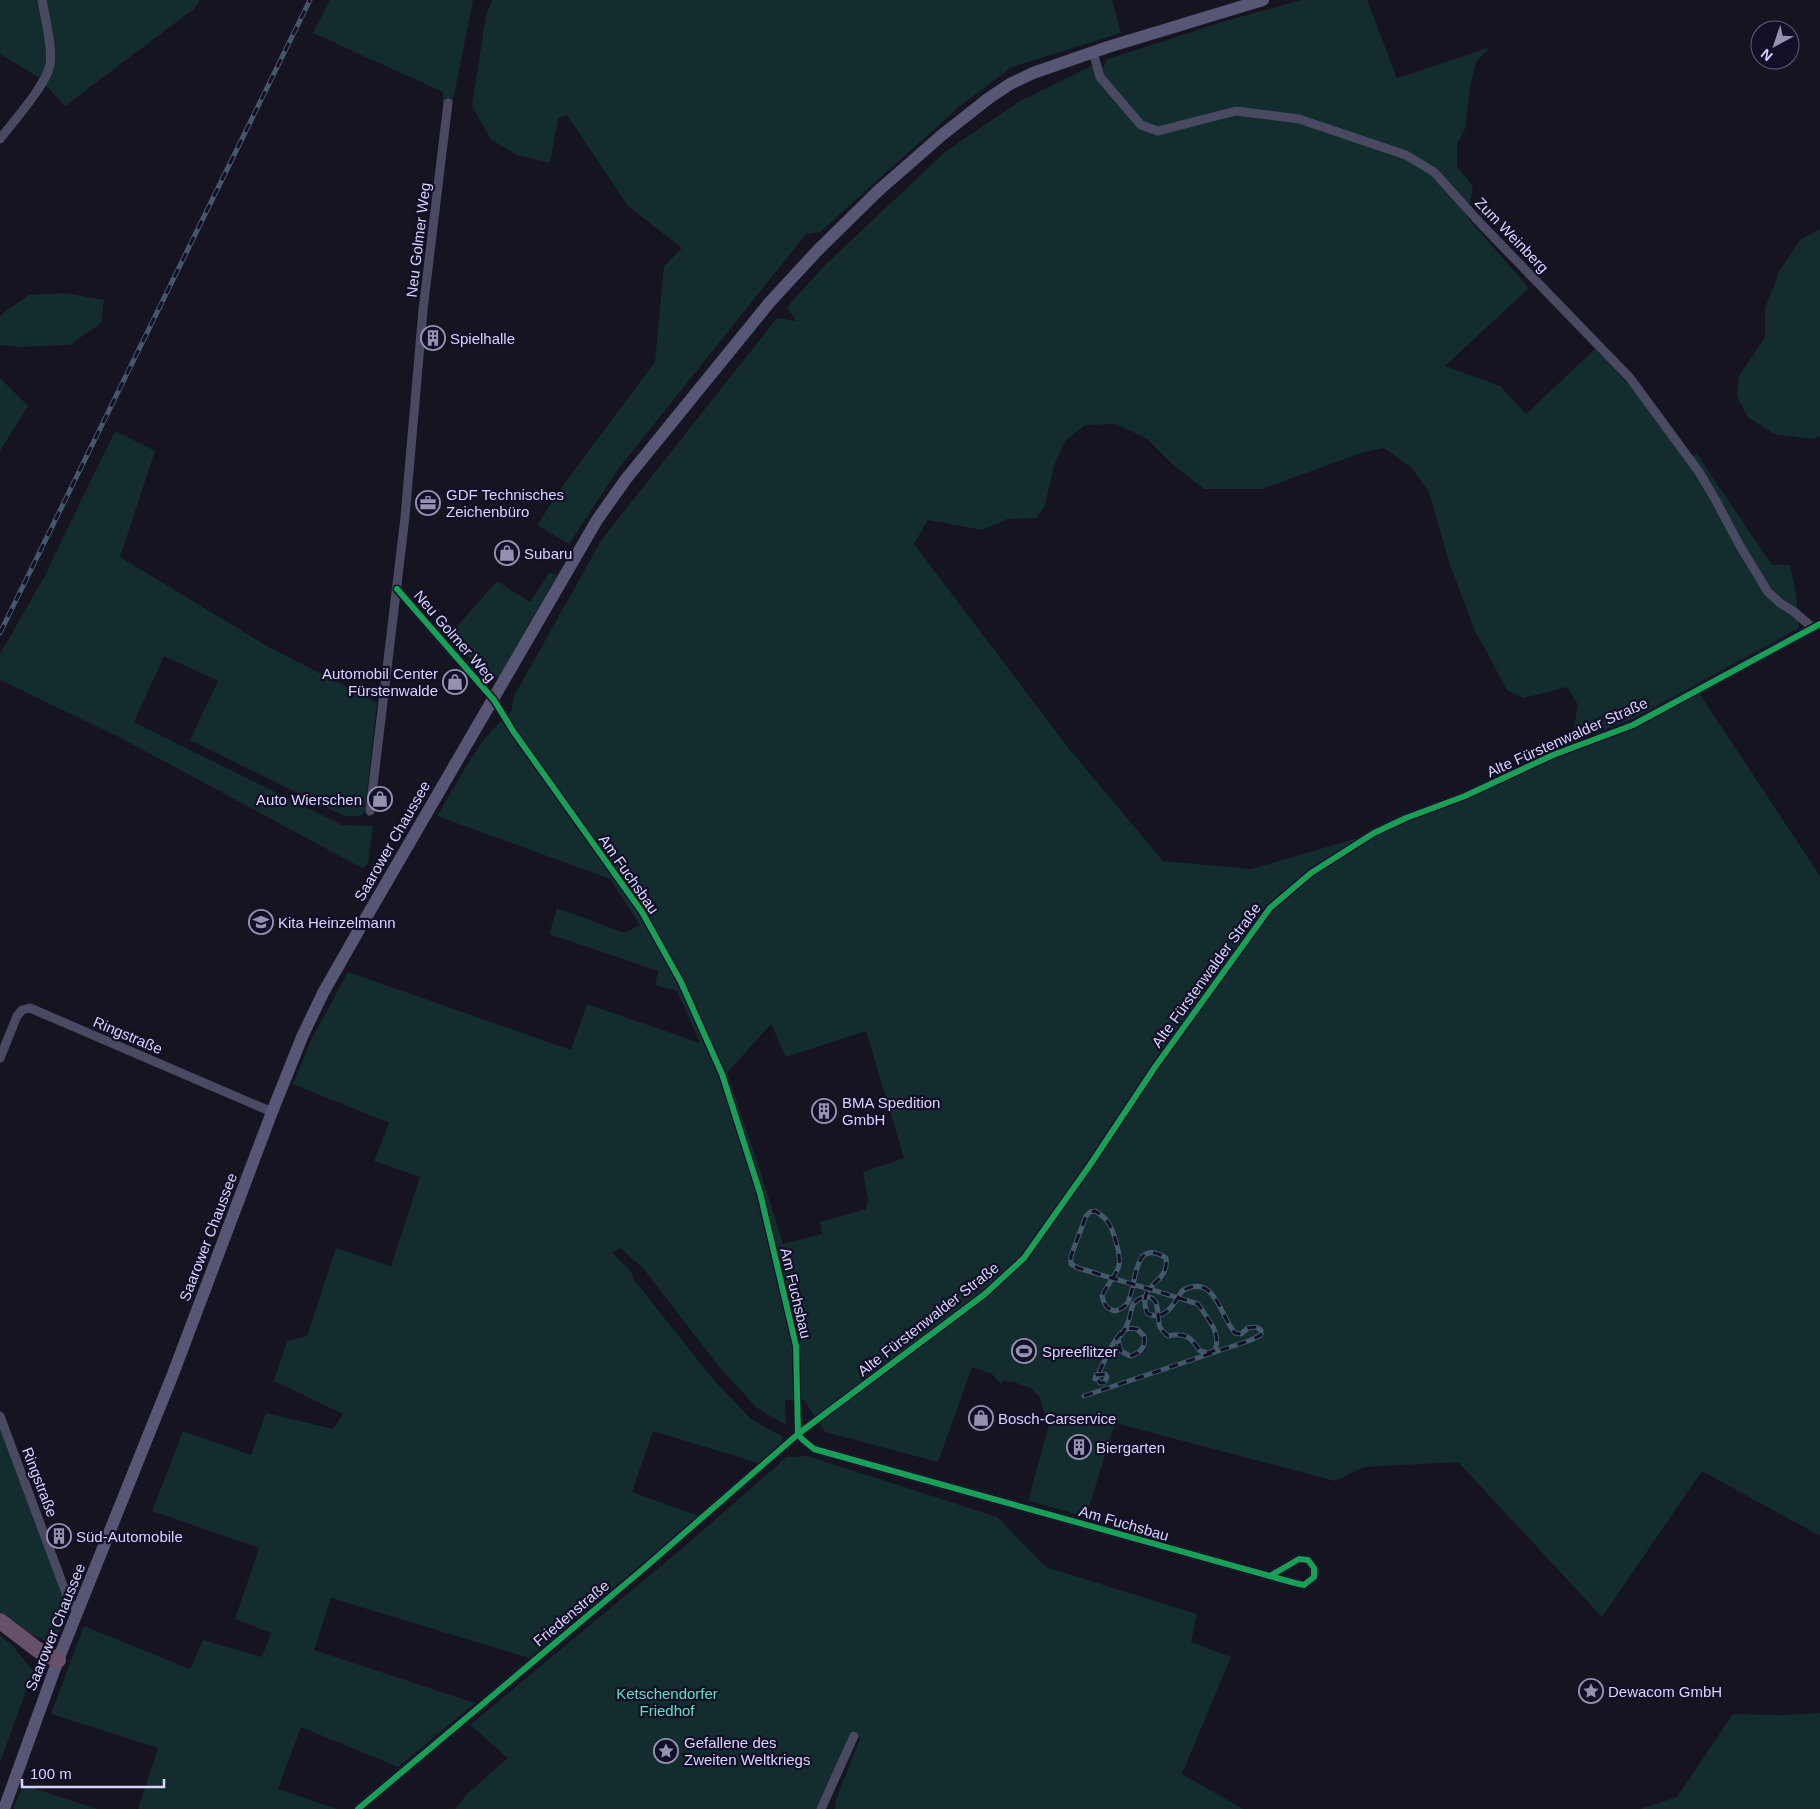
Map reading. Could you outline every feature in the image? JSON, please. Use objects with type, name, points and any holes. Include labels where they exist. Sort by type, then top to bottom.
[{"type":"highway","points":[[0,1621],[38,1650],[58,1660]]},
{"type":"main road","name":"Saarower Chaussee","points":[[4,1809],[58,1660],[174,1374],[302,1037],[323,994],[597,520],[626,479],[769,302],[878,191],[942,135],[989,98],[1010,84],[1033,73],[1108,47],[1264,0]]},
{"type":"street","points":[[0,139],[40,86],[50,66],[49,39],[42,0]]},
{"type":"street","name":"Zum Weinberg","points":[[1093,52],[1100,77],[1141,124],[1158,130],[1236,111],[1299,119],[1406,155],[1434,172],[1482,225],[1630,378],[1699,472],[1768,592],[1780,603],[1816,626]]},
{"type":"street","name":"Neu Golmer Weg","points":[[370,812],[405,517],[423,310],[448,103]]},
{"type":"street","name":"Neu Golmer Weg","points":[[397,589],[494,700]]},
{"type":"street","name":"Alte Fürstenwalder Straße","points":[[798,1434],[985,1294],[1024,1258],[1090,1165],[1155,1067],[1270,908],[1312,872],[1374,833],[1406,818],[1465,796],[1553,755],[1633,724],[1816,626]]},
{"type":"street","name":"Am Fuchsbau","points":[[494,700],[513,731],[642,912],[681,982],[718,1066],[760,1193],[796,1346],[798,1434],[802,1439],[814,1449],[1270,1576],[1304,1585],[1314,1577],[1314,1568],[1308,1560],[1299,1559],[1270,1576]]},
{"type":"street","name":"Ringstraße","points":[[0,1058],[17,1016],[22,1010],[30,1008],[272,1112]]},
{"type":"street","name":"Ringstraße","points":[[0,1416],[69,1600],[79,1610]]},
{"type":"street","name":"Friedenstraße","points":[[358,1809],[668,1547],[798,1434]]},
{"type":"street","points":[[821,1809],[854,1736]]},
{"type":"green space","points":[[0,0],[200,0],[195,8],[65,106],[38,77],[0,54]]},
{"type":"green space","points":[[330,0],[473,0],[452,105],[443,102],[443,92],[313,33]]},
{"type":"green space","points":[[492,0],[1112,0],[1121,33],[1012,67],[960,106],[820,232],[806,234],[619,468],[569,544],[537,525],[564,484],[655,362],[664,266],[682,248],[628,206],[567,115],[558,119],[550,163],[517,155],[490,139],[472,105],[486,16]]},
{"type":"green space","points":[[1301,0],[1367,0],[1397,78],[1490,47],[1476,62],[1470,87],[1465,129],[1457,144],[1457,166],[1473,187],[1467,217],[1529,288],[1445,366],[1500,386],[1526,414],[1595,349],[1637,393],[1687,462],[1697,454],[1772,565],[1790,565],[1796,594],[1799,628],[1633,719],[1579,739],[1573,731],[1578,705],[1567,687],[1524,698],[1507,690],[1474,629],[1449,562],[1429,492],[1412,468],[1384,448],[1364,452],[1262,489],[1204,489],[1172,464],[1147,439],[1116,424],[1085,425],[1065,441],[1055,463],[1044,508],[1036,518],[1007,519],[982,530],[928,520],[914,544],[1070,750],[1163,861],[1251,869],[1382,831],[1699,693],[1820,876],[1820,1536],[1702,1471],[1602,1617],[1458,1462],[1364,1467],[1335,1481],[1115,1423],[1086,1517],[1029,1501],[1050,1421],[1044,1412],[1039,1396],[1030,1388],[1014,1382],[1003,1381],[1002,1385],[992,1374],[972,1367],[938,1462],[825,1432],[804,1400],[785,1400],[786,1425],[757,1408],[720,1368],[643,1268],[620,1248],[612,1253],[630,1270],[635,1281],[712,1378],[751,1419],[783,1437],[781,1443],[758,1463],[653,1431],[632,1492],[699,1516],[529,1658],[331,1598],[314,1650],[475,1703],[398,1767],[301,1727],[278,1789],[337,1809],[138,1809],[158,1748],[51,1714],[84,1626],[190,1669],[203,1640],[262,1657],[271,1633],[235,1619],[259,1548],[152,1511],[183,1431],[251,1455],[266,1413],[333,1429],[343,1414],[274,1381],[287,1341],[307,1336],[336,1248],[391,1266],[420,1177],[374,1161],[389,1123],[293,1084],[312,1038],[348,972],[571,1050],[587,1004],[700,1043],[677,991],[655,985],[658,971],[549,934],[557,908],[625,933],[640,925],[610,879],[437,816],[479,747],[499,722],[511,712],[514,696],[602,539],[777,318],[796,321],[787,307],[826,264],[945,152],[1020,101],[1094,65],[1099,73],[1108,59],[1222,22]],"holes":[[[771,1024],[786,1057],[866,1031],[904,1158],[863,1172],[868,1199],[866,1209],[820,1222],[822,1234],[783,1244],[727,1073]]]},
{"type":"green space","points":[[1820,229],[1820,436],[1812,439],[1774,434],[1748,417],[1737,396],[1739,376],[1765,337],[1765,308],[1780,270],[1800,240]]},
{"type":"green space","points":[[65,293],[104,300],[101,323],[70,345],[20,347],[0,345],[0,317],[3,313],[29,295]]},
{"type":"green space","points":[[0,378],[28,406],[0,451]]},
{"type":"green space","points":[[115,431],[155,451],[120,557],[267,646],[377,703],[365,811],[360,816],[344,816],[190,740],[218,681],[164,656],[134,722],[342,825],[373,826],[368,864],[362,868],[119,737],[0,680],[0,654],[43,579]]},
{"type":"green space","points":[[550,572],[557,576],[499,677],[489,679],[480,672],[451,633],[497,581],[530,602]]},
{"type":"green space","points":[[0,1425],[68,1607],[58,1636],[44,1640],[26,1632],[0,1612]]},
{"type":"green space","name":"Ketschendorfer Friedhof","points":[[808,1456],[997,1517],[1046,1567],[1197,1614],[1191,1642],[1231,1657],[1182,1774],[1243,1809],[835,1809],[836,1799],[861,1736],[843,1752],[816,1809],[455,1809],[467,1794],[508,1758],[470,1725],[685,1546],[787,1457]]},
{"type":"green space","points":[[0,1636],[12,1645],[33,1671],[0,1763]]},
{"type":"green space","points":[[1820,1713],[1820,1809],[1640,1809],[1677,1797],[1733,1714],[1785,1715]]},
{"type":"green space","points":[[24,1785],[97,1809],[15,1809],[13,1808]]},
{"type":"railway","points":[[0,633],[310,0]]},
{"type":"railway","points":[[1084,1396],[1251,1340],[1261,1335],[1261,1330],[1256,1327],[1248,1328],[1241,1334],[1235,1333],[1215,1298],[1202,1287],[1193,1287],[1182,1291],[1179,1296],[1176,1301],[1164,1314],[1159,1315],[1153,1315],[1147,1313],[1145,1303],[1146,1295],[1149,1289],[1154,1284],[1159,1279],[1163,1274],[1166,1267],[1166,1258],[1154,1253],[1146,1254],[1141,1259],[1134,1278],[1132,1289],[1130,1298],[1126,1305],[1115,1311],[1109,1309],[1102,1296],[1106,1288],[1111,1280],[1114,1277],[1118,1269],[1118,1250],[1108,1222],[1095,1211],[1090,1212],[1086,1216],[1071,1256],[1071,1264],[1078,1268],[1093,1272],[1108,1277],[1123,1281],[1138,1286],[1153,1290],[1168,1295],[1183,1299],[1198,1304],[1217,1338],[1215,1350],[1208,1353],[1200,1351],[1194,1342],[1183,1335],[1168,1336],[1160,1327],[1158,1318],[1158,1313],[1156,1303],[1154,1299],[1150,1297],[1144,1297],[1143,1297],[1134,1303],[1125,1329],[1124,1331],[1118,1339],[1121,1351],[1130,1356],[1142,1349],[1144,1336],[1137,1329],[1124,1331],[1112,1346],[1104,1361],[1099,1374],[1097,1378],[1100,1383],[1104,1383],[1107,1377],[1105,1374],[1096,1375],[1095,1379]]},
{"type":"cycle path","points":[[397,589],[494,700],[513,731],[642,912],[681,982],[722,1074],[760,1193],[796,1346],[798,1434],[802,1439],[814,1449],[1295,1583],[1304,1585],[1314,1577],[1314,1568],[1308,1560],[1299,1559],[1270,1576]]},
{"type":"cycle path","points":[[358,1809],[642,1570],[798,1434],[985,1294],[1024,1258],[1090,1165],[1155,1067],[1270,908],[1311,873],[1374,833],[1406,818],[1465,796],[1553,755],[1633,725],[1820,624]]},
{"type":"place","name":"Spielhalle","points":[[433,338]]},
{"type":"place","name":"GDF Technisches Zeichenbüro","points":[[428,503]]},
{"type":"place","name":"Subaru","points":[[507,553]]},
{"type":"place","name":"Automobil Center Fürstenwalde","points":[[455,682]]},
{"type":"place","name":"Auto Wierschen","points":[[380,799]]},
{"type":"place","name":"Kita Heinzelmann","points":[[261,922]]},
{"type":"place","name":"BMA Spedition GmbH","points":[[824,1111]]},
{"type":"place","name":"Spreeflitzer","points":[[1024,1351]]},
{"type":"place","name":"Bosch-Carservice","points":[[981,1418]]},
{"type":"place","name":"Biergarten","points":[[1079,1447]]},
{"type":"place","name":"Süd-Automobile","points":[[59,1536]]},
{"type":"place","name":"Dewacom GmbH","points":[[1591,1691]]},
{"type":"place","name":"Gefallene des Zweiten Weltkriegs","points":[[666,1751]]}]
